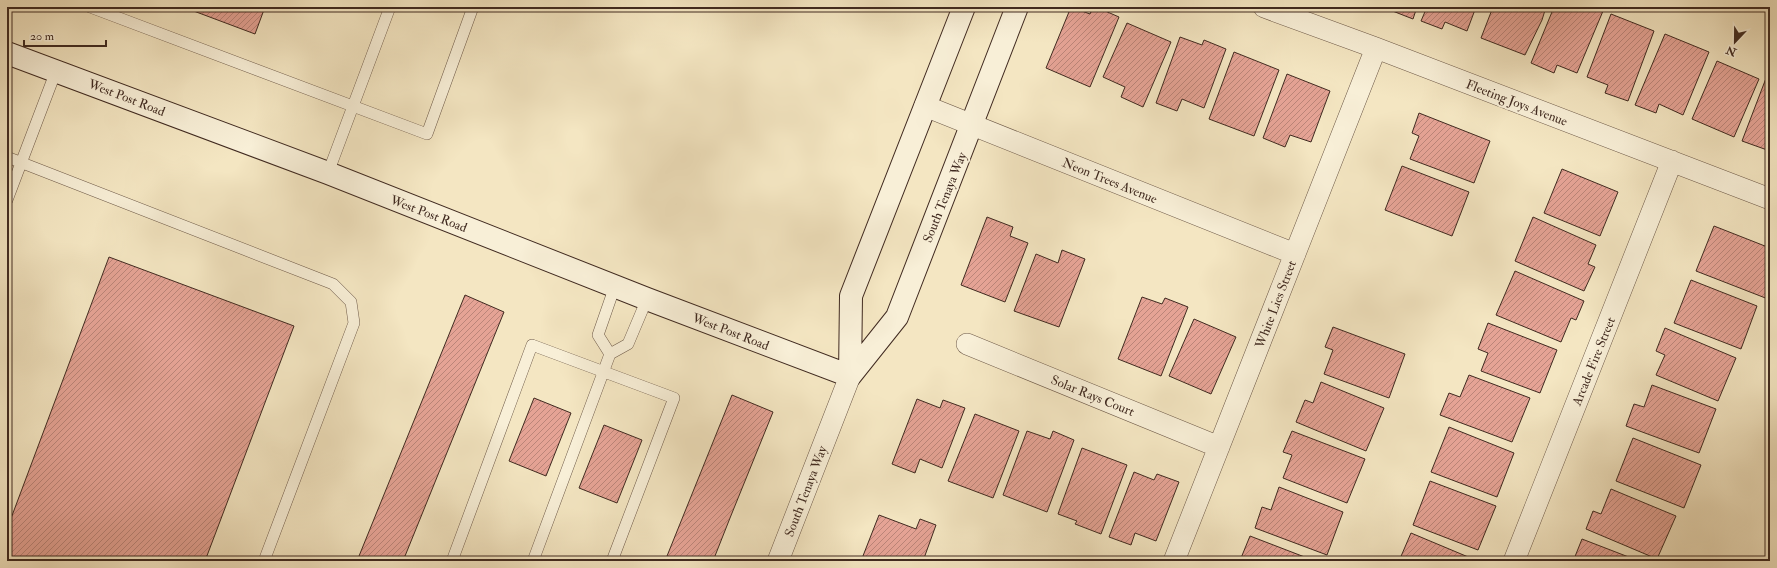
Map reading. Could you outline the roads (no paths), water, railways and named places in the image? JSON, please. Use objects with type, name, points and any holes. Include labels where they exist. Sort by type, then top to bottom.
[{"type":"street","name":"South Tenaya Way","points":[[850,376],[851,296],[964,7]]},
{"type":"street","name":"South Tenaya Way","points":[[778,561],[850,376],[897,317],[973,125],[1017,7]]},
{"type":"street","name":"Fleeting Joys Avenue","points":[[1264,7],[1376,48],[1770,199]]},
{"type":"street","name":"White Lies Street","points":[[1174,561],[1376,48]]},
{"type":"street","name":"West Post Road","points":[[7,53],[328,173],[647,299],[850,376]]},
{"type":"street","name":"Neon Trees Avenue","points":[[925,106],[1295,254]]},
{"type":"street","name":"Arcade Fire Street","points":[[1514,561],[1672,161]]},
{"type":"street","name":"Solar Rays Court","points":[[967,344],[1219,447]]},
{"type":"lane","points":[[90,7],[427,134],[473,7]]},
{"type":"lane","points":[[328,173],[390,7]]},
{"type":"lane","points":[[7,200],[56,71]]},
{"type":"lane","points":[[7,157],[333,284],[350,302],[354,323],[264,561]]},
{"type":"lane","points":[[610,354],[598,334],[616,286]]},
{"type":"lane","points":[[533,561],[610,354],[628,344],[647,299]]},
{"type":"lane","points":[[452,561],[532,345],[674,398],[612,561]]}]
